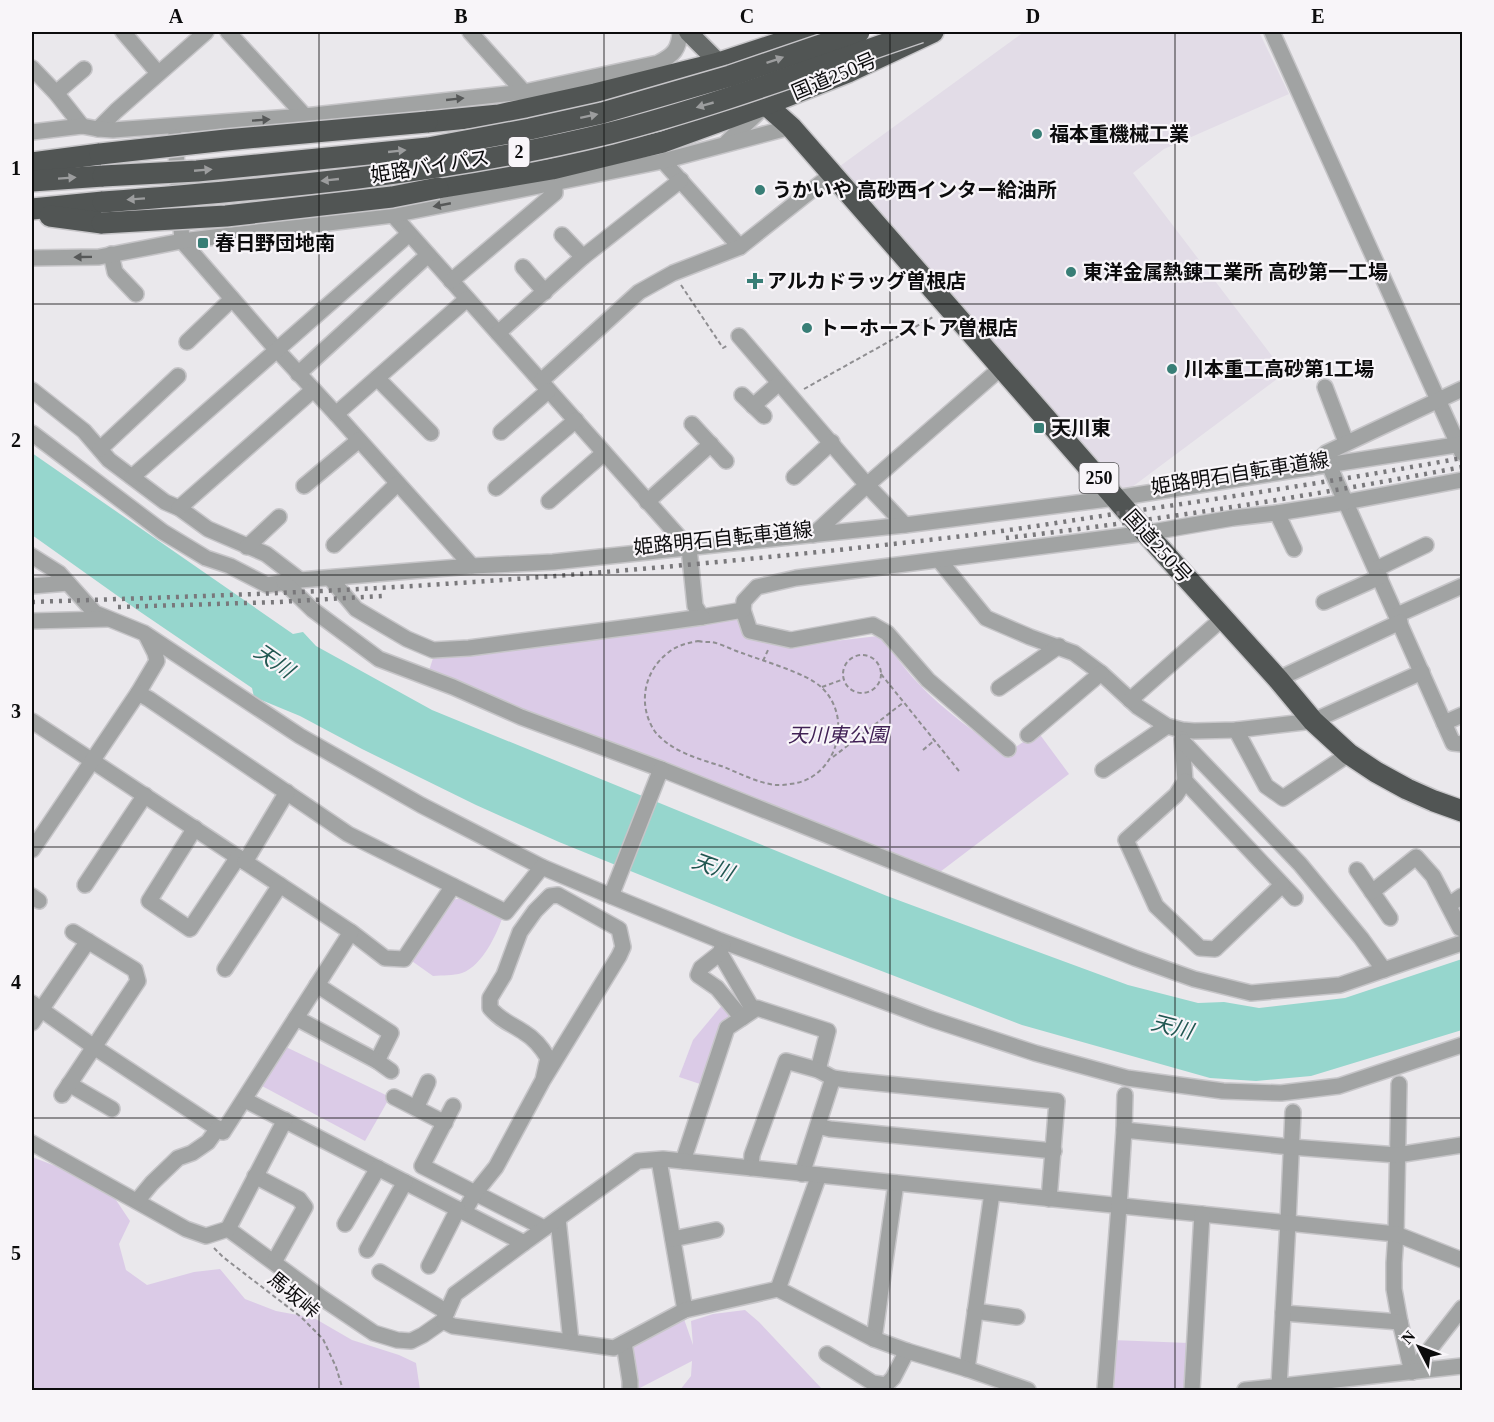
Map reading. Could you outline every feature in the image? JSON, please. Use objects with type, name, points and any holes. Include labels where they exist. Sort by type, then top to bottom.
[{"type":"highway","points":[[32,163],[226,140],[499,115],[592,85],[660,70],[719,63],[813,32]]},
{"type":"highway","name":"姫路バイパス","points":[[32,181],[197,171],[428,148],[602,113],[730,76],[859,32]]},
{"type":"highway","name":"姫路バイパス","points":[[32,211],[103,212],[228,192],[401,172],[523,152],[610,133],[731,98],[920,32]]},
{"type":"highway","name":"国道250号","points":[[767,105],[848,72],[933,32]]},
{"type":"highway","name":"国道250号","points":[[719,63],[791,127],[1313,720],[1349,754],[1376,772],[1407,789],[1462,811]]},
{"type":"highway","points":[[103,212],[226,216],[392,197],[552,169],[663,142],[767,105]]},
{"type":"main road","points":[[688,32],[719,63]]},
{"type":"street","points":[[123,32],[158,73]]},
{"type":"street","points":[[98,129],[206,32]]},
{"type":"street","points":[[228,32],[305,116]]},
{"type":"street","points":[[470,32],[524,92]]},
{"type":"street","points":[[32,132],[82,126],[113,130],[305,116],[592,85],[660,70],[678,44],[680,32]]},
{"type":"street","points":[[32,433],[163,532],[206,558],[230,566],[267,585],[300,580],[553,561],[905,525],[1116,498],[1461,447],[1272,32]]},
{"type":"street","points":[[32,68],[56,93],[82,126]]},
{"type":"street","points":[[56,93],[84,69]]},
{"type":"street","points":[[725,144],[767,105]]},
{"type":"street","points":[[174,126],[182,241],[298,374],[472,566]]},
{"type":"street","points":[[32,258],[99,256],[182,241],[393,215],[663,161],[791,127]]},
{"type":"street","points":[[663,161],[740,247]]},
{"type":"street","points":[[501,432],[639,292],[673,273],[740,247],[832,174]]},
{"type":"street","points":[[498,333],[583,257],[681,180]]},
{"type":"street","points":[[474,207],[555,182]]},
{"type":"street","points":[[451,281],[555,193],[555,182]]},
{"type":"street","points":[[393,215],[689,548],[695,606],[702,617]]},
{"type":"street","points":[[132,477],[409,234]]},
{"type":"street","points":[[562,235],[583,257]]},
{"type":"street","points":[[111,254],[115,272],[136,294]]},
{"type":"street","points":[[298,374],[428,255]]},
{"type":"street","points":[[523,267],[545,292]]},
{"type":"street","points":[[187,342],[232,299]]},
{"type":"street","points":[[336,414],[467,299]]},
{"type":"street","points":[[739,336],[905,525]]},
{"type":"street","points":[[813,535],[867,484],[1002,367]]},
{"type":"street","points":[[100,449],[155,407],[178,376]]},
{"type":"street","points":[[377,378],[430,433]]},
{"type":"street","points":[[753,406],[779,383]]},
{"type":"street","points":[[1324,387],[1346,442]]},
{"type":"street","points":[[1311,468],[1326,453],[1346,442],[1462,389]]},
{"type":"street","points":[[32,390],[84,431],[109,460],[165,502],[179,508],[208,529],[266,555],[300,580]]},
{"type":"street","points":[[179,508],[313,390]]},
{"type":"street","points":[[496,488],[576,420]]},
{"type":"street","points":[[692,424],[726,462]]},
{"type":"street","points":[[304,486],[359,440]]},
{"type":"street","points":[[794,477],[832,442]]},
{"type":"street","points":[[647,502],[711,444]]},
{"type":"street","points":[[549,501],[604,453]]},
{"type":"street","points":[[1329,465],[1453,743],[1462,744]]},
{"type":"street","points":[[1008,749],[928,680],[887,633],[873,625],[791,640],[750,631],[743,610],[744,601],[757,586],[796,578],[1146,533],[1346,502],[1462,480]]},
{"type":"street","points":[[334,544],[397,484]]},
{"type":"street","points":[[1277,513],[1294,549]]},
{"type":"street","points":[[247,547],[279,517]]},
{"type":"street","points":[[1324,602],[1426,545]]},
{"type":"street","points":[[32,556],[59,573],[95,613],[144,633],[300,736],[421,805],[543,867],[722,948],[1035,1053],[1127,1078],[1223,1091],[1281,1093],[1339,1086],[1462,1045]]},
{"type":"street","points":[[939,560],[986,618],[1074,653],[1101,673],[1138,707],[1177,733],[1300,864],[1361,938],[1384,970]]},
{"type":"street","points":[[330,578],[357,609],[407,639],[433,650],[469,648],[743,610]]},
{"type":"street","points":[[284,582],[313,610],[379,659],[1124,954],[1194,979],[1251,993],[1340,985],[1462,943]]},
{"type":"street","points":[[32,586],[68,583]]},
{"type":"street","points":[[1278,679],[1462,586]]},
{"type":"street","points":[[1130,700],[1223,618]]},
{"type":"street","points":[[32,621],[110,619]]},
{"type":"street","points":[[32,850],[93,762],[158,661],[144,633]]},
{"type":"street","points":[[999,688],[1059,646]]},
{"type":"street","points":[[1103,770],[1177,733],[1236,730],[1313,720],[1422,672]]},
{"type":"street","points":[[1028,735],[1101,673]]},
{"type":"street","points":[[138,693],[348,834],[506,912],[543,867]]},
{"type":"street","points":[[1444,723],[1462,715]]},
{"type":"street","points":[[32,721],[351,932],[385,958],[404,959],[453,886]]},
{"type":"street","points":[[1236,730],[1266,786],[1283,798],[1349,754]]},
{"type":"street","points":[[1177,733],[1185,781],[1295,898]]},
{"type":"street","points":[[611,897],[661,769]]},
{"type":"street","points":[[1185,781],[1176,795],[1126,840],[1156,906],[1200,948],[1215,949],[1282,885]]},
{"type":"street","points":[[195,828],[149,901],[190,929],[287,792]]},
{"type":"street","points":[[85,885],[145,795]]},
{"type":"street","points":[[32,822],[45,830]]},
{"type":"street","points":[[1372,892],[1416,856],[1433,876],[1462,929]]},
{"type":"street","points":[[1357,870],[1390,918]]},
{"type":"street","points":[[225,969],[230,949],[280,885]]},
{"type":"street","points":[[429,1266],[461,1211],[496,1167],[543,1080],[623,947],[619,929],[558,895],[550,896],[535,911],[520,932],[504,975],[490,999],[490,1008],[496,1016],[526,1033],[541,1046],[548,1058],[543,1080]]},
{"type":"street","points":[[1449,905],[1462,896]]},
{"type":"street","points":[[72,932],[135,970],[138,981],[66,1090],[112,1109]]},
{"type":"street","points":[[36,1006],[223,1132],[351,932]]},
{"type":"street","points":[[32,1023],[36,1006],[88,940]]},
{"type":"street","points":[[722,948],[748,1014]]},
{"type":"street","points":[[722,948],[700,968],[698,975],[748,1014]]},
{"type":"street","points":[[317,985],[391,1033],[377,1061]]},
{"type":"street","points":[[683,1161],[727,1028],[757,1008],[828,1031],[818,1070]]},
{"type":"street","points":[[296,1018],[377,1061],[391,1071]]},
{"type":"street","points":[[751,1168],[752,1155],[786,1061],[818,1070],[833,1078],[1057,1101],[1049,1199]]},
{"type":"street","points":[[802,1174],[833,1078]]},
{"type":"street","points":[[416,1108],[428,1082]]},
{"type":"street","points":[[1399,1084],[1394,1289],[1412,1372]]},
{"type":"street","points":[[1105,1390],[1125,1095]]},
{"type":"street","points":[[394,1097],[445,1123]]},
{"type":"street","points":[[245,1100],[524,1243]]},
{"type":"street","points":[[453,1106],[422,1166],[544,1228]]},
{"type":"street","points":[[1279,1386],[1293,1112]]},
{"type":"street","points":[[32,1143],[186,1229],[206,1236],[228,1229],[285,1120]]},
{"type":"street","points":[[818,1126],[1053,1151]]},
{"type":"street","points":[[137,1201],[178,1158],[192,1153],[208,1142],[218,1128]]},
{"type":"street","points":[[1124,1130],[1397,1155],[1462,1144]]},
{"type":"street","points":[[659,1160],[685,1310]]},
{"type":"street","points":[[228,1229],[374,1333],[397,1340],[411,1341],[423,1335],[445,1316],[455,1294],[638,1161],[683,1161],[1396,1234],[1462,1260]]},
{"type":"street","points":[[345,1224],[378,1168]]},
{"type":"street","points":[[778,1289],[819,1175]]},
{"type":"street","points":[[255,1176],[299,1199],[305,1207],[274,1262]]},
{"type":"street","points":[[367,1250],[371,1229],[405,1182]]},
{"type":"street","points":[[874,1338],[896,1183]]},
{"type":"street","points":[[967,1369],[992,1193]]},
{"type":"street","points":[[1192,1390],[1202,1214]]},
{"type":"street","points":[[558,1219],[571,1342]]},
{"type":"street","points":[[673,1239],[716,1230]]},
{"type":"street","points":[[380,1272],[445,1316],[453,1326],[614,1348],[685,1310],[778,1289],[874,1338],[1028,1390]]},
{"type":"street","points":[[1412,1372],[1462,1308]]},
{"type":"street","points":[[975,1311],[1017,1317]]},
{"type":"street","points":[[1283,1313],[1400,1322]]},
{"type":"street","points":[[624,1343],[630,1390]]},
{"type":"street","points":[[827,1354],[873,1383],[886,1385],[893,1378],[907,1351]]},
{"type":"street","points":[[1245,1390],[1462,1366]]},
{"type":"path","points":[[673,273],[723,348],[739,336]]},
{"type":"path","points":[[791,396],[950,308]]},
{"type":"path","points":[[830,759],[837,744],[839,729],[837,714],[831,699],[822,687],[809,678],[714,643],[698,641],[683,644],[669,651],[650,675],[645,690],[645,705],[649,720],[657,734],[668,744],[681,752],[762,782],[777,785],[793,784],[808,779],[830,759],[904,702]]},
{"type":"path","points":[[856,656],[867,656],[876,661],[881,671],[880,682],[873,690],[863,693],[852,690],[844,679],[843,672],[848,662],[856,656]]},
{"type":"path","points":[[881,674],[959,771]]},
{"type":"path","points":[[822,687],[844,679]]},
{"type":"path","points":[[923,750],[935,741]]},
{"type":"path","name":"馬坂峠","points":[[206,1236],[223,1257],[302,1317],[323,1339],[344,1390]]},
{"type":"shaded area","points":[[1024,32],[1259,32],[1289,94],[1164,149],[1133,173],[1285,373],[1124,493],[840,166]]},
{"type":"green space","name":"天川東公園","points":[[738,618],[745,633],[792,646],[878,636],[928,693],[1005,754],[1038,732],[1069,774],[936,875],[428,674],[434,655]]},
{"type":"green space","points":[[463,898],[503,916],[488,949],[476,964],[459,974],[433,976],[409,959],[450,900]]},
{"type":"green space","points":[[724,1003],[737,1016],[703,1085],[679,1077],[693,1040]]},
{"type":"green space","points":[[286,1047],[390,1097],[365,1141],[262,1086]]},
{"type":"green space","points":[[32,1157],[79,1175],[114,1197],[130,1221],[119,1244],[126,1270],[147,1285],[194,1272],[220,1269],[245,1299],[276,1311],[314,1318],[352,1340],[416,1363],[420,1390],[32,1390]]},
{"type":"green space","points":[[745,1310],[823,1390],[680,1390],[691,1376],[692,1361],[636,1390],[632,1349],[638,1342],[684,1319],[693,1345],[691,1321],[713,1314]]},
{"type":"green space","points":[[1112,1340],[1189,1343],[1186,1387],[1182,1390],[1110,1390]]},
{"type":"water","name":"天川","points":[[32,453],[293,634],[303,632],[316,646],[432,710],[887,896],[1128,985],[1198,1003],[1224,1002],[1259,1008],[1345,998],[1462,959],[1462,1030],[1311,1076],[1256,1081],[1210,1078],[1022,1025],[793,937],[559,842],[476,805],[300,716],[254,697],[252,688],[32,535]]},
{"type":"railway","points":[[32,602],[405,586],[582,574],[769,557],[1022,528],[1298,486],[1462,458]]},
{"type":"railway","points":[[1006,538],[1235,507],[1462,467]]},
{"type":"railway","points":[[118,607],[382,596]]},
{"type":"place","name":"福本重機械工業","points":[[1037,134]]},
{"type":"place","name":"うかいや 高砂西インター給油所","points":[[760,190]]},
{"type":"place","name":"春日野団地南","points":[[203,243]]},
{"type":"place","name":"東洋金属熱錬工業所 高砂第一工場","points":[[1071,272]]},
{"type":"place","name":"アルカドラッグ曽根店","points":[[755,281]]},
{"type":"place","name":"トーホーストア曽根店","points":[[807,328]]},
{"type":"place","name":"川本重工高砂第1工場","points":[[1172,369]]},
{"type":"place","name":"天川東","points":[[1039,428]]}]
